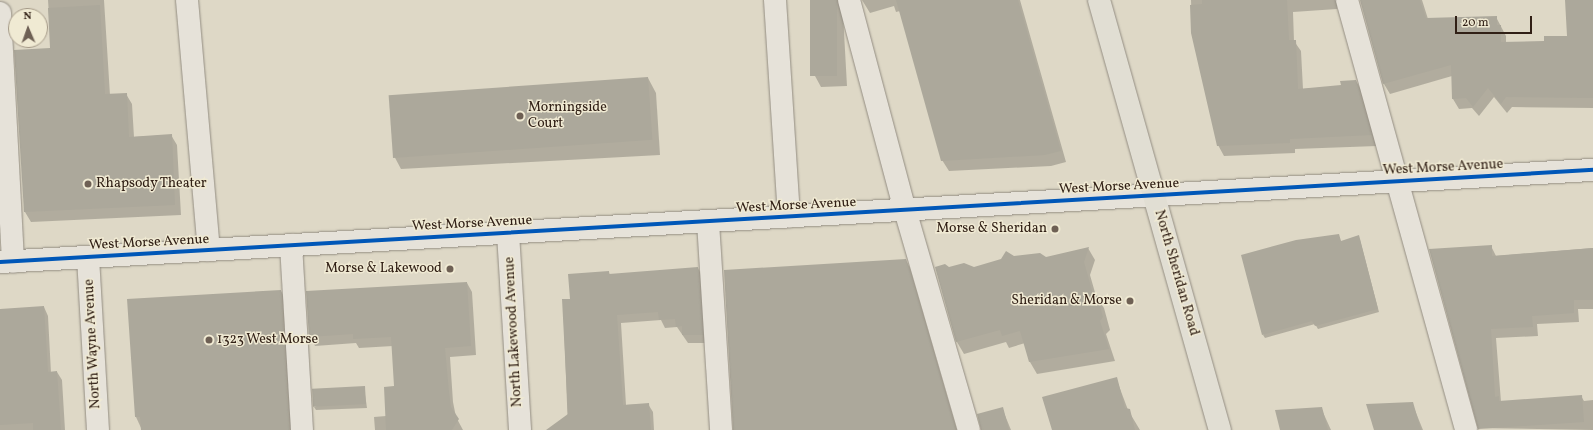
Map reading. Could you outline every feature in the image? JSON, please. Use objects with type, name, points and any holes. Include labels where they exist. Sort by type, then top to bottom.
[{"type":"main road","name":"North Sheridan Road","points":[[1099,0],[1220,430]]},
{"type":"street","points":[[187,0],[209,250]]},
{"type":"street","points":[[775,0],[789,217]]},
{"type":"street","points":[[849,0],[905,210],[969,430]]},
{"type":"street","points":[[1347,0],[1466,430]]},
{"type":"street","points":[[0,13],[7,262]]},
{"type":"street","name":"West Morse Avenue","points":[[7,262],[1593,170]]},
{"type":"street","points":[[708,222],[721,430]]},
{"type":"street","name":"North Lakewood Avenue","points":[[508,233],[520,430]]},
{"type":"street","points":[[291,245],[302,430]]},
{"type":"street","name":"North Wayne Avenue","points":[[88,257],[98,430]]},
{"type":"building","points":[[810,0],[837,0],[837,76],[810,76]]},
{"type":"building","points":[[896,0],[1018,0],[1061,151],[1045,155],[941,161]]},
{"type":"building","points":[[1202,0],[1287,0],[1289,40],[1296,40],[1298,89],[1341,85],[1340,81],[1356,80],[1372,135],[1290,139],[1290,143],[1217,146],[1191,33],[1190,5],[1202,4]]},
{"type":"building","points":[[1360,0],[1420,0],[1426,18],[1497,16],[1497,25],[1501,25],[1501,42],[1544,41],[1544,36],[1567,36],[1565,0],[1593,0],[1593,98],[1506,97],[1501,104],[1488,88],[1473,107],[1466,98],[1452,99],[1451,65],[1383,84]]},
{"type":"building","points":[[100,5],[105,94],[127,93],[129,137],[172,134],[175,205],[24,212],[14,50],[50,48],[48,8]]},
{"type":"building","name":"Morningside Court","points":[[648,77],[652,140],[393,158],[389,95]]},
{"type":"building","points":[[1339,234],[1341,241],[1359,235],[1378,309],[1315,326],[1312,321],[1262,335],[1241,255],[1296,240]]},
{"type":"building","points":[[1492,245],[1492,256],[1593,248],[1593,300],[1574,300],[1574,313],[1532,316],[1533,327],[1491,329],[1495,397],[1499,396],[1499,401],[1582,395],[1584,422],[1478,429],[1429,249]]},
{"type":"building","points":[[1089,247],[1084,262],[1093,294],[1097,295],[1103,317],[1100,321],[1109,349],[1029,362],[1020,331],[1002,336],[1000,330],[956,342],[935,267],[945,264],[949,267],[964,263],[974,267],[1001,259],[1006,251],[1014,256],[1040,253],[1046,257]]},
{"type":"building","points":[[906,259],[956,430],[733,430],[724,270]]},
{"type":"building","points":[[698,267],[703,335],[682,335],[682,326],[676,327],[675,319],[659,320],[658,312],[617,315],[623,405],[649,403],[651,430],[546,430],[568,414],[562,299],[570,299],[568,274],[609,271],[609,274]]},
{"type":"building","points":[[467,282],[471,346],[445,348],[451,407],[459,419],[452,430],[386,430],[384,387],[394,386],[391,337],[353,339],[353,334],[309,337],[306,291]]},
{"type":"building","name":"1323 West Morse","points":[[281,290],[289,430],[141,430],[140,417],[135,417],[127,299]]},
{"type":"building","points":[[44,306],[48,372],[57,371],[61,430],[33,430],[33,423],[0,425],[0,309]]},
{"type":"building","points":[[1117,377],[1125,408],[1130,409],[1135,430],[1052,430],[1042,397]]},
{"type":"building","points":[[365,386],[366,404],[313,407],[312,389]]},
{"type":"building","points":[[1413,402],[1421,430],[1374,430],[1366,404]]},
{"type":"building","points":[[1003,407],[1009,430],[981,430],[977,414]]},
{"type":"building","points":[[1322,407],[1328,430],[1280,430],[1275,410]]},
{"type":"cycle path","points":[[0,262],[1593,170]]},
{"type":"place","name":"Morningside Court","points":[[520,116]]},
{"type":"place","name":"Rhapsody Theater","points":[[88,184]]},
{"type":"place","name":"Morse & Sheridan","points":[[1055,229]]},
{"type":"place","name":"Morse & Lakewood","points":[[450,269]]},
{"type":"place","name":"Sheridan & Morse","points":[[1130,301]]},
{"type":"place","name":"1323 West Morse","points":[[209,340]]}]
